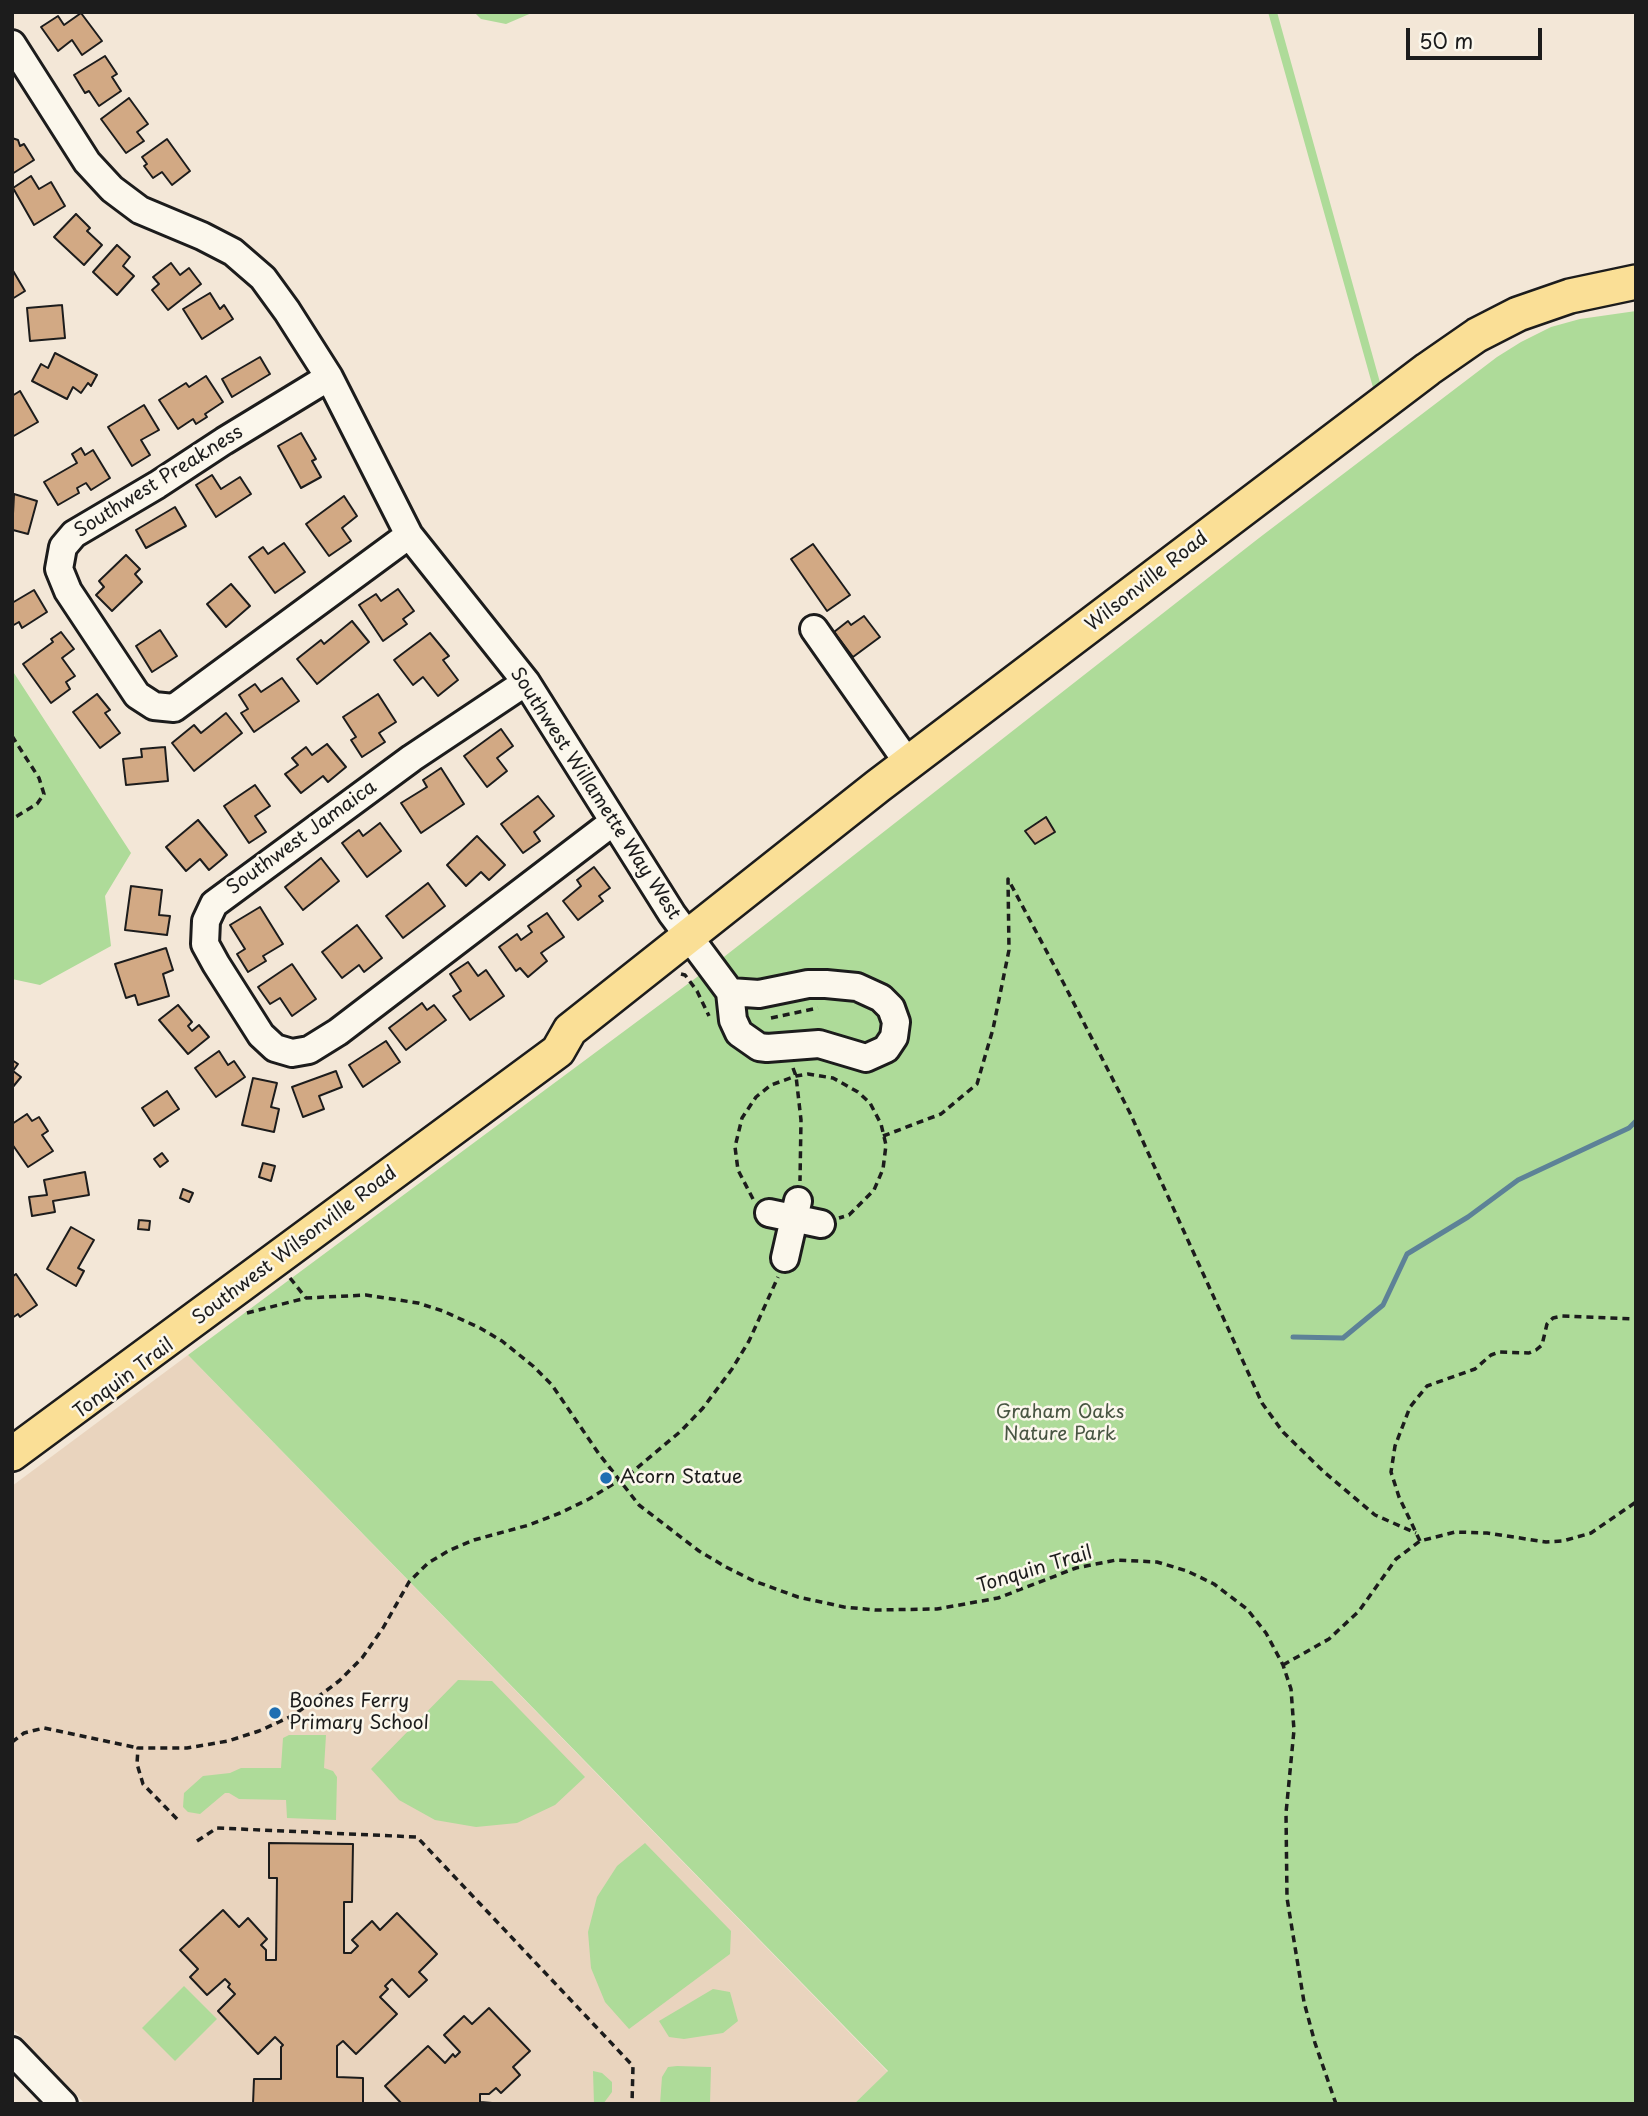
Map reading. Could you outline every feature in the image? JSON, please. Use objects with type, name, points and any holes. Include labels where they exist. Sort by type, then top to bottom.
[{"type":"main road","name":"Wilsonville Road","points":[[688,937],[908,764],[1390,396],[1465,343],[1503,321],[1542,304],[1636,282]]},
{"type":"main road","name":"Southwest Wilsonville Road","points":[[12,1454],[558,1051],[570,1030],[688,937]]},
{"type":"main road","name":"Southwest Wilsonville Road","points":[[12,1429],[547,1034],[570,1030]]},
{"type":"street","name":"Southwest Willamette Way West","points":[[12,44],[22,83],[112,189],[140,210],[233,252],[263,278],[329,377],[409,535],[526,682],[688,937],[730,992]]},
{"type":"street","name":"Southwest Preakness","points":[[329,377],[74,534],[63,547],[59,569],[68,591],[137,695],[154,706],[174,708],[409,535]]},
{"type":"street","points":[[814,629],[908,764]]},
{"type":"street","name":"Southwest Jamaica","points":[[526,682],[412,758],[226,892],[214,904],[206,921],[205,944],[222,974],[261,1035],[275,1048],[292,1053],[309,1050],[338,1032],[613,822]]},
{"type":"street","points":[[825,984],[857,987],[881,998],[891,1008],[895,1022],[894,1037],[886,1049],[866,1058],[819,1044],[760,1047],[746,1040],[735,1026],[730,992],[769,993],[799,986],[825,984]]},
{"type":"street","points":[[785,1258],[787,1211],[821,1224]]},
{"type":"street","points":[[12,2051],[64,2104]]},
{"type":"street","points":[[12,2076],[40,2104]]},
{"type":"path","points":[[12,736],[44,788],[41,800],[12,819]]},
{"type":"path","points":[[883,1136],[941,1114],[977,1084],[993,1029],[1009,950],[1008,880],[1130,1113],[1262,1403],[1283,1432],[1324,1472],[1375,1515],[1416,1532]]},
{"type":"path","points":[[771,1018],[826,1007]]},
{"type":"path","points":[[792,1067],[796,1076],[801,1120],[801,1168],[787,1211],[752,1199],[738,1171],[735,1147],[737,1131],[756,1097],[771,1085],[796,1076],[808,1074],[833,1078],[858,1092],[870,1103],[881,1124],[886,1145],[883,1169],[874,1190],[849,1214],[821,1224]]},
{"type":"path","points":[[12,1742],[24,1733],[44,1728],[138,1748],[187,1748],[228,1741],[294,1715],[339,1681],[362,1658],[410,1582],[428,1563],[474,1540],[529,1525],[560,1513],[619,1480],[657,1453],[681,1431],[703,1408],[749,1341],[785,1258]]},
{"type":"path","name":"Tonquin Trail","points":[[242,1316],[258,1309],[326,1295],[366,1295],[418,1303],[480,1328],[533,1366],[552,1385],[639,1505],[699,1551],[726,1567],[754,1581],[798,1597],[844,1606],[906,1611],[968,1605],[1028,1588],[1076,1568],[1116,1560],[1157,1562],[1214,1584],[1247,1609],[1266,1633],[1283,1665],[1291,1689],[1294,1730],[1286,1813],[1287,1898],[1304,2002],[1336,2104]]},
{"type":"path","points":[[1420,1541],[1399,1497],[1391,1472],[1395,1446],[1410,1407],[1427,1386],[1475,1369],[1491,1355],[1499,1352],[1529,1353],[1536,1350],[1542,1345],[1547,1324],[1553,1318],[1636,1319]]},
{"type":"path","points":[[1283,1665],[1329,1639],[1359,1611],[1396,1559],[1420,1541],[1455,1532],[1487,1533],[1546,1542],[1563,1541],[1591,1533],[1636,1502]]},
{"type":"path","points":[[138,1748],[137,1764],[143,1784],[177,1819]]},
{"type":"path","points":[[197,1840],[217,1828],[417,1836],[633,2066],[632,2104]]},
{"type":"shaded area","name":"Boones Ferry Primary School","points":[[188,1355],[888,2072],[854,2104],[85,2104],[12,2028],[12,1486]]},
{"type":"green space","points":[[474,12],[534,12],[506,24],[481,19]]},
{"type":"green space","points":[[1268,12],[1277,12],[1381,386],[1374,391]]},
{"type":"green space","name":"Graham Oaks Nature Park","points":[[1636,311],[1636,2104],[854,2104],[888,2071],[188,1355],[720,960],[1259,538],[1497,357],[1551,327],[1580,319]]},
{"type":"green space","points":[[12,670],[131,853],[105,896],[111,946],[40,985],[12,979]]},
{"type":"green space","points":[[458,1680],[492,1681],[585,1777],[555,1805],[517,1823],[476,1827],[435,1820],[399,1800],[371,1769]]},
{"type":"green space","points":[[289,1735],[326,1735],[324,1768],[333,1771],[337,1777],[336,1820],[287,1818],[286,1800],[239,1799],[229,1793],[225,1793],[200,1814],[188,1812],[183,1807],[184,1793],[203,1776],[230,1773],[241,1768],[281,1768],[283,1738]]},
{"type":"green space","points":[[645,1843],[731,1931],[730,1954],[629,2029],[605,2002],[591,1968],[588,1932],[597,1897],[617,1866]]},
{"type":"green space","points":[[184,1986],[217,2019],[175,2061],[142,2028]]},
{"type":"green space","points":[[713,1989],[730,1992],[738,2021],[723,2033],[684,2039],[669,2037],[659,2021]]},
{"type":"green space","points":[[668,2067],[711,2067],[710,2104],[660,2104],[662,2077]]},
{"type":"green space","points":[[593,2071],[602,2073],[612,2082],[612,2092],[603,2104],[594,2104]]},
{"type":"building","points":[[81,13],[102,41],[82,55],[72,40],[58,51],[41,27],[58,16],[64,25]]},
{"type":"building","points":[[105,56],[117,74],[112,77],[121,91],[99,106],[89,91],[85,93],[74,75]]},
{"type":"building","points":[[129,98],[148,124],[137,132],[144,141],[126,153],[101,119]]},
{"type":"building","points":[[12,138],[18,140],[20,146],[24,144],[34,160],[12,174]]},
{"type":"building","points":[[167,139],[190,171],[172,185],[162,172],[153,178],[144,166],[147,164],[142,157]]},
{"type":"building","points":[[31,176],[39,189],[51,182],[65,206],[34,225],[13,188]]},
{"type":"building","points":[[76,214],[90,228],[87,231],[102,245],[84,265],[54,237]]},
{"type":"building","points":[[117,245],[130,257],[123,266],[134,276],[117,295],[93,272]]},
{"type":"building","points":[[171,263],[180,275],[189,268],[201,284],[168,310],[152,290],[159,284],[153,277]]},
{"type":"building","points":[[12,269],[25,291],[12,299]]},
{"type":"building","points":[[210,293],[220,309],[224,305],[233,319],[202,339],[183,309]]},
{"type":"building","points":[[62,305],[65,338],[30,341],[27,308]]},
{"type":"building","points":[[55,353],[97,375],[91,386],[88,383],[81,393],[73,387],[67,399],[32,381],[41,364],[48,368]]},
{"type":"building","points":[[260,357],[270,374],[232,397],[222,379]]},
{"type":"building","points":[[206,376],[223,402],[196,424],[193,419],[178,429],[159,400],[186,383],[189,387]]},
{"type":"building","points":[[20,391],[38,422],[12,437],[12,396]]},
{"type":"building","points":[[144,405],[159,430],[141,440],[150,455],[132,466],[108,427]]},
{"type":"building","points":[[301,433],[316,459],[312,461],[321,477],[301,488],[278,446]]},
{"type":"building","points":[[81,448],[85,455],[93,450],[110,478],[91,490],[86,483],[77,488],[79,493],[58,505],[44,482],[77,463],[72,454]]},
{"type":"building","points":[[212,475],[221,489],[240,477],[251,494],[216,517],[196,485]]},
{"type":"building","points":[[14,494],[37,501],[28,534],[13,530],[12,533]]},
{"type":"building","points":[[344,496],[357,516],[342,528],[351,541],[329,556],[306,524]]},
{"type":"building","points":[[175,507],[186,526],[146,548],[136,530]]},
{"type":"building","points":[[284,543],[305,572],[275,593],[249,557],[263,547],[268,554]]},
{"type":"building","points":[[813,544],[850,595],[827,611],[791,559]]},
{"type":"building","points":[[126,555],[140,569],[135,574],[142,582],[112,611],[96,595],[104,587],[99,581]]},
{"type":"building","points":[[231,584],[250,606],[226,627],[207,604]]},
{"type":"building","points":[[398,589],[414,611],[403,619],[407,624],[383,641],[359,605],[376,594],[381,601]]},
{"type":"building","points":[[34,590],[47,612],[22,628],[19,622],[12,626],[12,603]]},
{"type":"building","points":[[864,616],[880,637],[853,657],[834,632],[848,621],[851,625]]},
{"type":"building","points":[[352,621],[369,642],[317,684],[297,659],[321,640],[324,644]]},
{"type":"building","points":[[160,630],[177,656],[152,672],[136,646]]},
{"type":"building","points":[[61,632],[74,649],[62,658],[75,676],[66,682],[70,689],[51,703],[23,664],[53,642],[51,639]]},
{"type":"building","points":[[430,633],[449,656],[443,660],[458,680],[438,696],[423,677],[413,685],[394,660]]},
{"type":"building","points":[[282,678],[299,701],[254,732],[241,713],[248,709],[239,695],[255,684],[261,692]]},
{"type":"building","points":[[97,694],[110,710],[105,713],[120,733],[100,748],[73,712]]},
{"type":"building","points":[[378,694],[396,722],[379,733],[385,742],[362,757],[351,740],[356,737],[343,717]]},
{"type":"building","points":[[226,713],[242,733],[194,771],[172,743],[194,725],[201,733]]},
{"type":"building","points":[[501,729],[513,746],[497,758],[507,771],[487,787],[464,756]]},
{"type":"building","points":[[327,744],[346,767],[328,782],[323,776],[301,793],[285,774],[298,765],[292,758],[306,747],[312,755]]},
{"type":"building","points":[[165,747],[168,781],[126,785],[123,759],[142,757],[141,749]]},
{"type":"building","points":[[441,768],[464,804],[421,833],[401,803],[427,787],[423,780]]},
{"type":"building","points":[[255,785],[270,806],[255,816],[266,832],[249,843],[224,806]]},
{"type":"building","points":[[538,796],[554,816],[534,832],[540,841],[523,853],[501,824]]},
{"type":"building","points":[[1046,817],[1055,832],[1035,844],[1025,831]]},
{"type":"building","points":[[198,820],[227,855],[209,870],[200,859],[186,871],[166,847]]},
{"type":"building","points":[[380,823],[401,851],[367,877],[342,843],[359,830],[363,836]]},
{"type":"building","points":[[477,836],[505,865],[489,880],[481,872],[466,886],[447,865]]},
{"type":"building","points":[[321,858],[339,881],[303,910],[285,887]]},
{"type":"building","points":[[594,867],[610,888],[599,896],[603,901],[578,920],[563,901],[581,886],[577,880]]},
{"type":"building","points":[[428,883],[445,906],[403,938],[386,916]]},
{"type":"building","points":[[131,886],[162,890],[159,915],[170,916],[167,935],[125,930]]},
{"type":"building","points":[[260,907],[283,944],[263,956],[266,961],[248,972],[237,954],[245,949],[230,925]]},
{"type":"building","points":[[547,913],[564,937],[541,953],[547,961],[528,977],[520,968],[516,971],[499,947],[517,934],[521,940],[532,932],[528,926]]},
{"type":"building","points":[[357,925],[382,958],[364,972],[359,965],[342,978],[322,952]]},
{"type":"building","points":[[166,948],[173,970],[163,974],[169,996],[138,1005],[135,995],[126,998],[115,964]]},
{"type":"building","points":[[468,962],[478,976],[486,970],[504,996],[470,1020],[453,996],[461,991],[450,974]]},
{"type":"building","points":[[292,964],[316,999],[292,1016],[280,998],[270,1004],[258,987]]},
{"type":"building","points":[[422,1003],[427,1010],[434,1005],[446,1020],[406,1050],[389,1028]]},
{"type":"building","points":[[178,1005],[192,1022],[188,1026],[192,1031],[199,1025],[209,1037],[188,1054],[159,1020]]},
{"type":"building","points":[[386,1041],[400,1062],[363,1087],[349,1065]]},
{"type":"building","points":[[219,1051],[228,1065],[234,1061],[245,1077],[216,1097],[195,1068]]},
{"type":"building","points":[[12,1060],[18,1064],[13,1071],[21,1077],[12,1088]]},
{"type":"building","points":[[336,1071],[342,1087],[319,1096],[324,1109],[303,1117],[292,1087]]},
{"type":"building","points":[[253,1078],[277,1083],[271,1107],[279,1109],[274,1132],[242,1125]]},
{"type":"building","points":[[167,1091],[179,1109],[154,1126],[142,1108]]},
{"type":"building","points":[[27,1114],[32,1121],[39,1117],[48,1131],[42,1135],[53,1151],[28,1167],[12,1144],[12,1124]]},
{"type":"building","points":[[162,1153],[168,1161],[160,1167],[154,1159]]},
{"type":"building","points":[[263,1163],[275,1166],[271,1181],[259,1177]]},
{"type":"building","points":[[85,1172],[89,1195],[53,1201],[55,1212],[32,1216],[29,1197],[47,1195],[44,1180]]},
{"type":"building","points":[[183,1189],[193,1193],[189,1202],[180,1198]]},
{"type":"building","points":[[139,1220],[150,1221],[149,1230],[138,1229]]},
{"type":"building","points":[[71,1227],[94,1240],[78,1268],[84,1271],[76,1286],[47,1269]]},
{"type":"building","points":[[16,1274],[37,1305],[20,1317],[18,1314],[12,1318],[12,1277]]},
{"type":"building","points":[[269,1843],[353,1844],[352,1902],[344,1902],[344,1953],[351,1953],[358,1946],[352,1940],[372,1921],[380,1930],[397,1913],[437,1954],[419,1972],[427,1980],[409,1997],[392,1979],[385,1986],[388,1989],[380,1997],[397,2014],[356,2054],[343,2041],[337,2046],[337,2077],[363,2078],[363,2104],[253,2104],[254,2079],[281,2079],[283,2045],[275,2037],[258,2054],[218,2011],[235,1994],[228,1987],[230,1984],[225,1979],[207,1995],[190,1977],[198,1969],[180,1950],[223,1910],[239,1927],[248,1918],[267,1939],[261,1945],[266,1950],[266,1960],[276,1960],[277,1878],[269,1878]]},
{"type":"building","points":[[489,2008],[530,2051],[513,2067],[520,2075],[501,2093],[496,2088],[489,2094],[480,2094],[480,2102],[504,2104],[402,2104],[385,2086],[428,2046],[445,2063],[453,2054],[455,2057],[460,2052],[444,2035],[464,2016],[472,2024]]},
{"type":"waterway","points":[[1293,1337],[1343,1338],[1383,1305],[1407,1254],[1468,1217],[1518,1180],[1629,1128],[1636,1121]]},
{"type":"place","name":"Acorn Statue","points":[[606,1478]]},
{"type":"place","name":"Boones Ferry Primary School","points":[[275,1713]]}]
